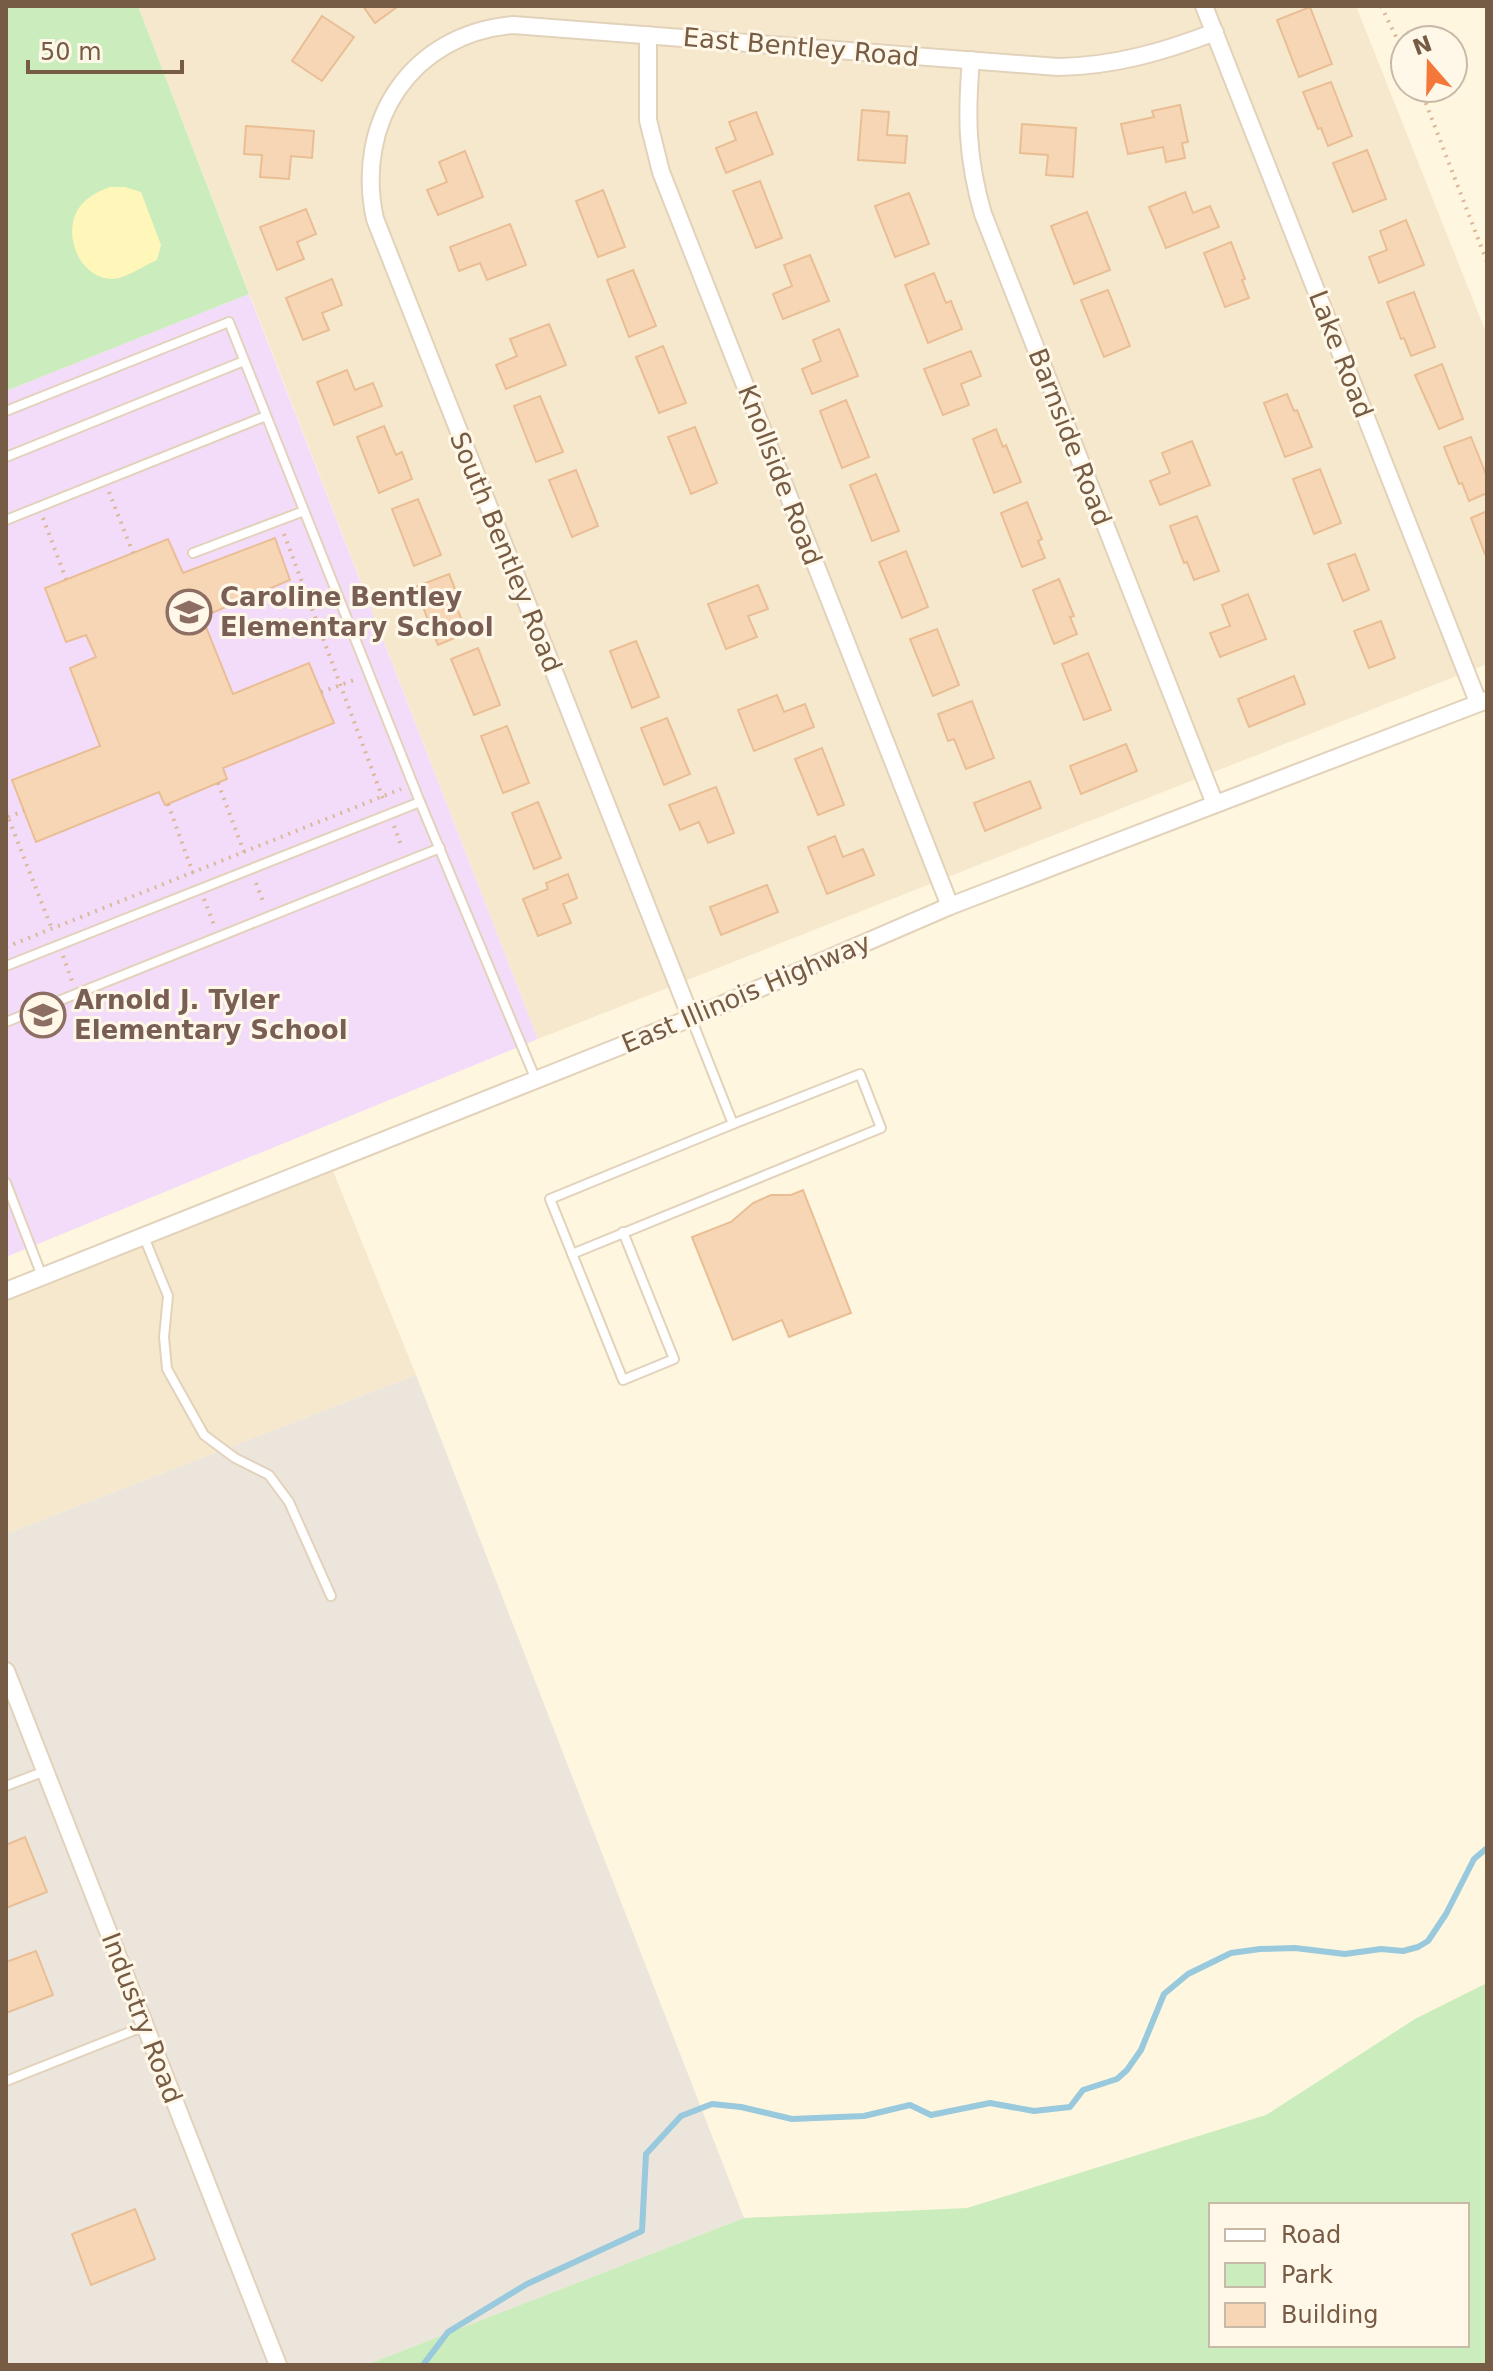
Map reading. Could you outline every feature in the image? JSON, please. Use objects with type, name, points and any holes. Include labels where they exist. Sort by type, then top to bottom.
[{"type":"street","name":"Lake Road","points":[[1204,6],[1482,701]]},
{"type":"street","name":"East Bentley Road","points":[[401,83],[439,49],[482,30],[513,25],[1058,67],[1155,54],[1215,32]]},
{"type":"street","name":"Knollside Road","points":[[648,35],[648,120],[661,172],[950,906]]},
{"type":"street","name":"Barnside Road","points":[[971,60],[968,140],[983,214],[1215,804]]},
{"type":"street","name":"South Bentley Road","points":[[401,83],[383,113],[373,141],[369,173],[375,219],[691,1018]]},
{"type":"street","name":"East Illinois Highway","points":[[6,1291],[691,1018],[950,906],[1482,701]]},
{"type":"street","name":"Industry Road","points":[[6,1671],[278,2365]]},
{"type":"lane","points":[[6,411],[229,322],[420,802],[536,1080]]},
{"type":"lane","points":[[6,457],[244,361]]},
{"type":"lane","points":[[6,520],[266,416]]},
{"type":"lane","points":[[193,553],[304,511]]},
{"type":"lane","points":[[6,966],[420,802]]},
{"type":"lane","points":[[6,1022],[440,848]]},
{"type":"lane","points":[[691,1018],[733,1124]]},
{"type":"lane","points":[[572,1254],[623,1232],[881,1128],[860,1074],[550,1199],[572,1254],[623,1380],[674,1359],[623,1232]]},
{"type":"lane","points":[[6,1183],[42,1276]]},
{"type":"lane","points":[[143,1236],[168,1296],[164,1337],[167,1369],[204,1435],[235,1458],[269,1475],[282,1493],[331,1596]]},
{"type":"lane","points":[[6,1786],[45,1771]]},
{"type":"lane","points":[[6,2081],[145,2026]]},
{"type":"path","points":[[1381,6],[1390,24]]},
{"type":"path","points":[[1426,104],[1487,262]]},
{"type":"path","points":[[104,481],[133,553]]},
{"type":"path","points":[[39,507],[66,579]]},
{"type":"path","points":[[279,521],[408,861]]},
{"type":"path","points":[[321,692],[369,674]]},
{"type":"path","points":[[218,783],[269,917]]},
{"type":"path","points":[[6,947],[413,784]]},
{"type":"path","points":[[168,804],[219,937]]},
{"type":"path","points":[[24,811],[7,814],[77,993]]},
{"type":"shaded area","points":[[138,6],[1356,6],[1389,89],[1389,104],[1395,104],[1487,335],[1487,664],[538,1039]]},
{"type":"shaded area","name":"Caroline Bentley Elementary School","points":[[249,294],[538,1039],[6,1257],[6,391]]},
{"type":"shaded area","points":[[333,1171],[416,1375],[6,1534],[6,1301]]},
{"type":"shaded area","points":[[416,1375],[744,2218],[366,2365],[6,2365],[6,1534]]},
{"type":"green space","points":[[6,6],[138,6],[249,294],[6,391]]},
{"type":"green space","points":[[1487,1983],[1487,2365],[366,2365],[744,2218],[967,2208],[1266,2115],[1415,2019]]},
{"type":"sand","points":[[110,187],[141,192],[161,245],[157,260],[112,279],[101,277],[84,265],[72,234],[76,213],[82,204]]},
{"type":"building","points":[[363,6],[396,6],[397,7],[375,23]]},
{"type":"building","points":[[1310,7],[1332,64],[1299,77],[1277,20]]},
{"type":"building","points":[[322,16],[354,37],[322,81],[292,61]]},
{"type":"building","points":[[1331,82],[1352,136],[1328,146],[1303,92]]},
{"type":"building","points":[[1180,105],[1188,142],[1182,143],[1185,158],[1166,162],[1163,147],[1128,154],[1121,124],[1154,117],[1152,111]]},
{"type":"building","points":[[862,110],[889,112],[887,135],[907,136],[905,163],[858,160]]},
{"type":"building","points":[[756,112],[773,154],[726,173],[716,148],[736,140],[729,122]]},
{"type":"building","points":[[1022,124],[1076,128],[1073,177],[1046,175],[1048,155],[1020,153]]},
{"type":"building","points":[[246,126],[314,131],[312,158],[291,156],[289,179],[260,177],[262,155],[244,154]]},
{"type":"building","points":[[1367,150],[1386,199],[1353,212],[1333,163]]},
{"type":"building","points":[[465,151],[483,197],[438,215],[427,190],[447,182],[439,162]]},
{"type":"building","points":[[760,181],[782,238],[756,248],[733,191]]},
{"type":"building","points":[[603,190],[625,247],[598,257],[576,201]]},
{"type":"building","points":[[1185,192],[1193,213],[1210,206],[1219,227],[1166,248],[1149,207]]},
{"type":"building","points":[[909,193],[929,244],[895,257],[875,206]]},
{"type":"building","points":[[306,209],[316,234],[297,242],[304,259],[277,270],[260,227]]},
{"type":"building","points":[[1087,212],[1110,270],[1074,284],[1051,226]]},
{"type":"building","points":[[1406,220],[1424,265],[1379,283],[1369,257],[1387,250],[1380,231]]},
{"type":"building","points":[[510,224],[526,265],[487,280],[480,263],[459,271],[450,247]]},
{"type":"building","points":[[1231,242],[1249,298],[1225,307],[1204,253]]},
{"type":"building","points":[[810,255],[829,301],[783,319],[773,294],[792,286],[784,265]]},
{"type":"building","points":[[633,270],[656,326],[629,337],[607,280]]},
{"type":"building","points":[[934,273],[946,303],[951,301],[962,329],[928,343],[905,285]]},
{"type":"building","points":[[332,279],[342,305],[322,313],[329,330],[303,340],[286,298]]},
{"type":"building","points":[[1108,290],[1130,346],[1104,357],[1081,300]]},
{"type":"building","points":[[1414,292],[1435,347],[1411,356],[1387,302]]},
{"type":"building","points":[[549,324],[566,365],[506,389],[496,365],[517,356],[510,339]]},
{"type":"building","points":[[839,329],[858,376],[812,394],[802,369],[821,361],[813,340]]},
{"type":"building","points":[[663,346],[686,403],[659,413],[636,357]]},
{"type":"building","points":[[971,351],[981,376],[961,384],[969,405],[943,415],[924,369]]},
{"type":"building","points":[[1442,364],[1463,419],[1439,429],[1415,375]]},
{"type":"building","points":[[347,370],[355,390],[373,383],[382,406],[334,425],[317,382]]},
{"type":"building","points":[[1287,394],[1312,447],[1285,457],[1264,403]]},
{"type":"building","points":[[540,396],[563,452],[536,462],[514,406]]},
{"type":"building","points":[[846,400],[869,457],[842,468],[820,411]]},
{"type":"building","points":[[384,426],[396,455],[402,452],[412,479],[379,493],[357,437]]},
{"type":"building","points":[[695,427],[717,483],[691,494],[668,437]]},
{"type":"building","points":[[996,429],[1021,482],[994,493],[973,439]]},
{"type":"building","points":[[1471,437],[1487,477],[1487,493],[1469,501],[1444,447]]},
{"type":"building","points":[[1192,441],[1210,485],[1160,505],[1150,481],[1170,473],[1162,453]]},
{"type":"building","points":[[1320,469],[1341,523],[1314,534],[1293,479]]},
{"type":"building","points":[[576,470],[598,526],[572,537],[549,480]]},
{"type":"building","points":[[876,474],[899,531],[872,541],[850,485]]},
{"type":"building","points":[[418,499],[441,555],[414,566],[392,509]]},
{"type":"building","points":[[1027,502],[1042,539],[1038,541],[1045,558],[1022,567],[1001,513]]},
{"type":"building","points":[[1487,511],[1487,554],[1485,554],[1471,518]]},
{"type":"building","points":[[1197,516],[1219,571],[1194,580],[1170,526]]},
{"type":"building","name":"Caroline Bentley Elementary School","points":[[275,538],[290,580],[202,617],[233,694],[309,663],[334,723],[223,768],[227,779],[168,804],[165,805],[159,792],[36,842],[12,780],[100,746],[70,668],[96,657],[86,635],[66,642],[45,588],[168,539],[183,573]]},
{"type":"building","points":[[906,551],[928,607],[902,618],[879,562]]},
{"type":"building","points":[[1355,554],[1369,590],[1343,601],[1328,564]]},
{"type":"building","points":[[449,574],[460,601],[455,603],[467,633],[438,645],[415,587]]},
{"type":"building","points":[[1059,579],[1074,616],[1070,617],[1077,634],[1054,644],[1033,590]]},
{"type":"building","points":[[758,585],[768,609],[748,616],[757,637],[726,649],[708,604]]},
{"type":"building","points":[[1248,594],[1266,639],[1220,657],[1210,633],[1230,626],[1222,605]]},
{"type":"building","points":[[1381,621],[1395,658],[1369,668],[1354,631]]},
{"type":"building","points":[[937,629],[959,685],[933,696],[910,639]]},
{"type":"building","points":[[636,641],[659,697],[632,708],[610,651]]},
{"type":"building","points":[[478,648],[500,705],[474,715],[451,659]]},
{"type":"building","points":[[1088,653],[1111,710],[1084,720],[1062,664]]},
{"type":"building","points":[[1294,676],[1305,704],[1249,727],[1238,699]]},
{"type":"building","points":[[777,695],[784,712],[805,704],[814,727],[754,751],[738,710]]},
{"type":"building","points":[[972,701],[994,758],[966,769],[954,739],[948,741],[938,714]]},
{"type":"building","points":[[667,718],[690,774],[664,785],[641,728]]},
{"type":"building","points":[[507,726],[529,783],[503,793],[481,736]]},
{"type":"building","points":[[1126,744],[1137,771],[1081,794],[1070,766]]},
{"type":"building","points":[[822,748],[844,805],[818,815],[795,759]]},
{"type":"building","points":[[1030,781],[1041,808],[985,831],[974,803]]},
{"type":"building","points":[[716,787],[734,833],[708,843],[699,822],[680,830],[669,805]]},
{"type":"building","points":[[538,802],[561,858],[534,869],[512,813]]},
{"type":"building","points":[[835,836],[843,857],[863,849],[874,875],[827,894],[808,847]]},
{"type":"building","points":[[568,874],[577,898],[563,904],[571,923],[538,936],[523,899],[548,889],[546,883]]},
{"type":"building","points":[[767,885],[778,912],[721,935],[710,907]]},
{"type":"building","points":[[803,1190],[851,1313],[789,1337],[782,1320],[733,1340],[692,1237],[731,1222],[753,1203],[771,1195],[791,1195]]},
{"type":"building","points":[[25,1837],[47,1892],[6,1908],[6,1845]]},
{"type":"building","points":[[36,1951],[53,1995],[6,2013],[6,1962]]},
{"type":"building","points":[[135,2209],[155,2259],[91,2285],[72,2234]]},
{"type":"waterway","points":[[423,2365],[448,2332],[527,2284],[642,2231],[646,2154],[681,2116],[712,2104],[792,2119],[864,2116],[910,2105],[931,2115],[990,2103],[1034,2111],[1070,2107],[1083,2090],[1117,2079],[1127,2070],[1141,2050],[1164,1994],[1188,1974],[1231,1953],[1260,1949],[1295,1948],[1345,1954],[1381,1949],[1403,1951],[1418,1947],[1428,1941],[1446,1914],[1474,1859],[1487,1848]]},
{"type":"place","name":"Caroline Bentley Elementary School","points":[[189,612]]},
{"type":"place","name":"Arnold J. Tyler Elementary School","points":[[43,1015]]}]
